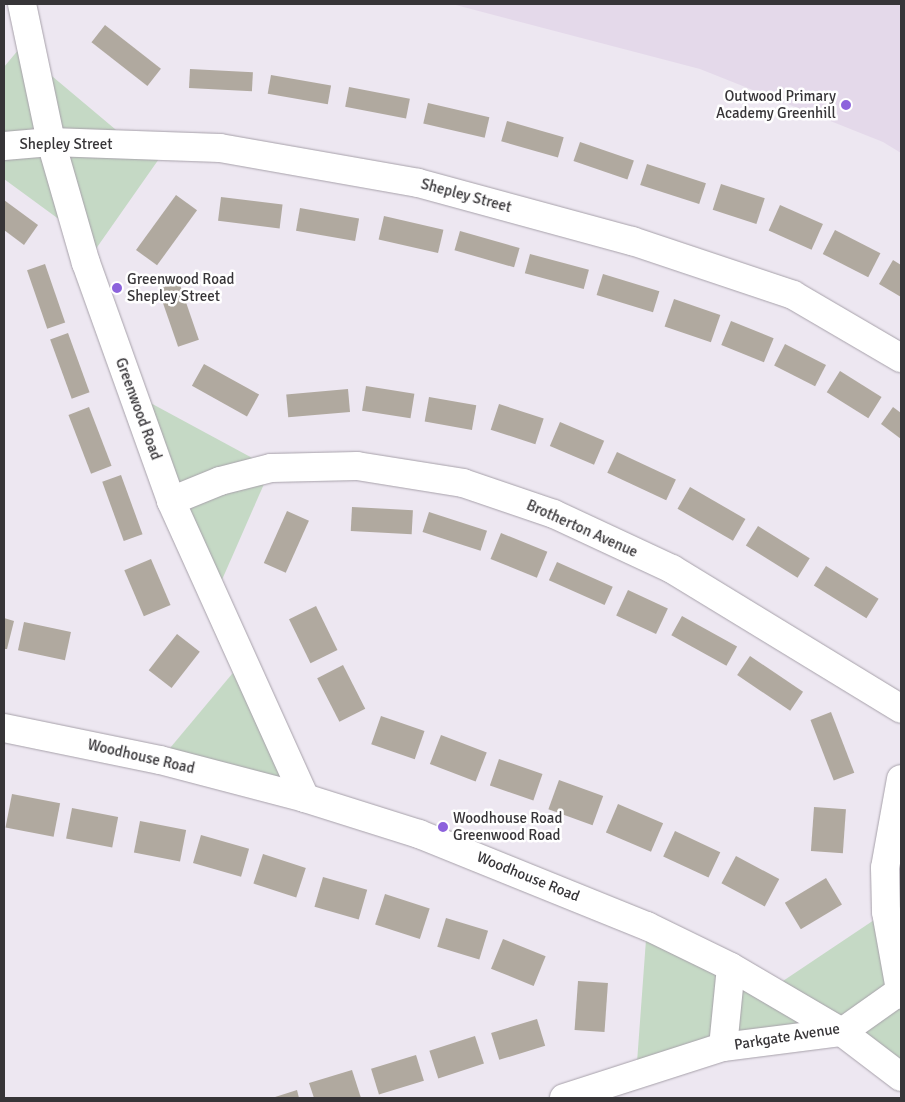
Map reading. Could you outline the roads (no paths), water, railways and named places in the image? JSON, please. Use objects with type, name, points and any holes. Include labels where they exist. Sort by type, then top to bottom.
[{"type":"street","name":"Greenwood Road","points":[[22,4],[51,142],[86,263],[172,501],[305,798]]},
{"type":"street","name":"Shepley Street","points":[[4,146],[51,142],[220,148],[418,183],[632,242],[793,295],[901,358]]},
{"type":"street","name":"Brotherton Avenue","points":[[172,501],[220,481],[271,468],[357,466],[463,483],[554,514],[672,570],[901,709]]},
{"type":"street","name":"Woodhouse Road","points":[[4,728],[160,760],[305,798],[419,834],[647,926],[731,967],[842,1032],[901,1077]]},
{"type":"street","points":[[901,779],[885,868],[886,912],[901,993]]},
{"type":"street","name":"Parkgate Avenue","points":[[723,1047],[731,967]]},
{"type":"street","name":"Parkgate Avenue","points":[[564,1098],[723,1047],[842,1032],[901,993]]},
{"type":"place","name":"Outwood Primary Academy Greenhill","points":[[846,105]]},
{"type":"place","name":"Greenwood Road Shepley Street","points":[[117,288]]},
{"type":"place","name":"Woodhouse Road Greenwood Road","points":[[443,827]]}]
